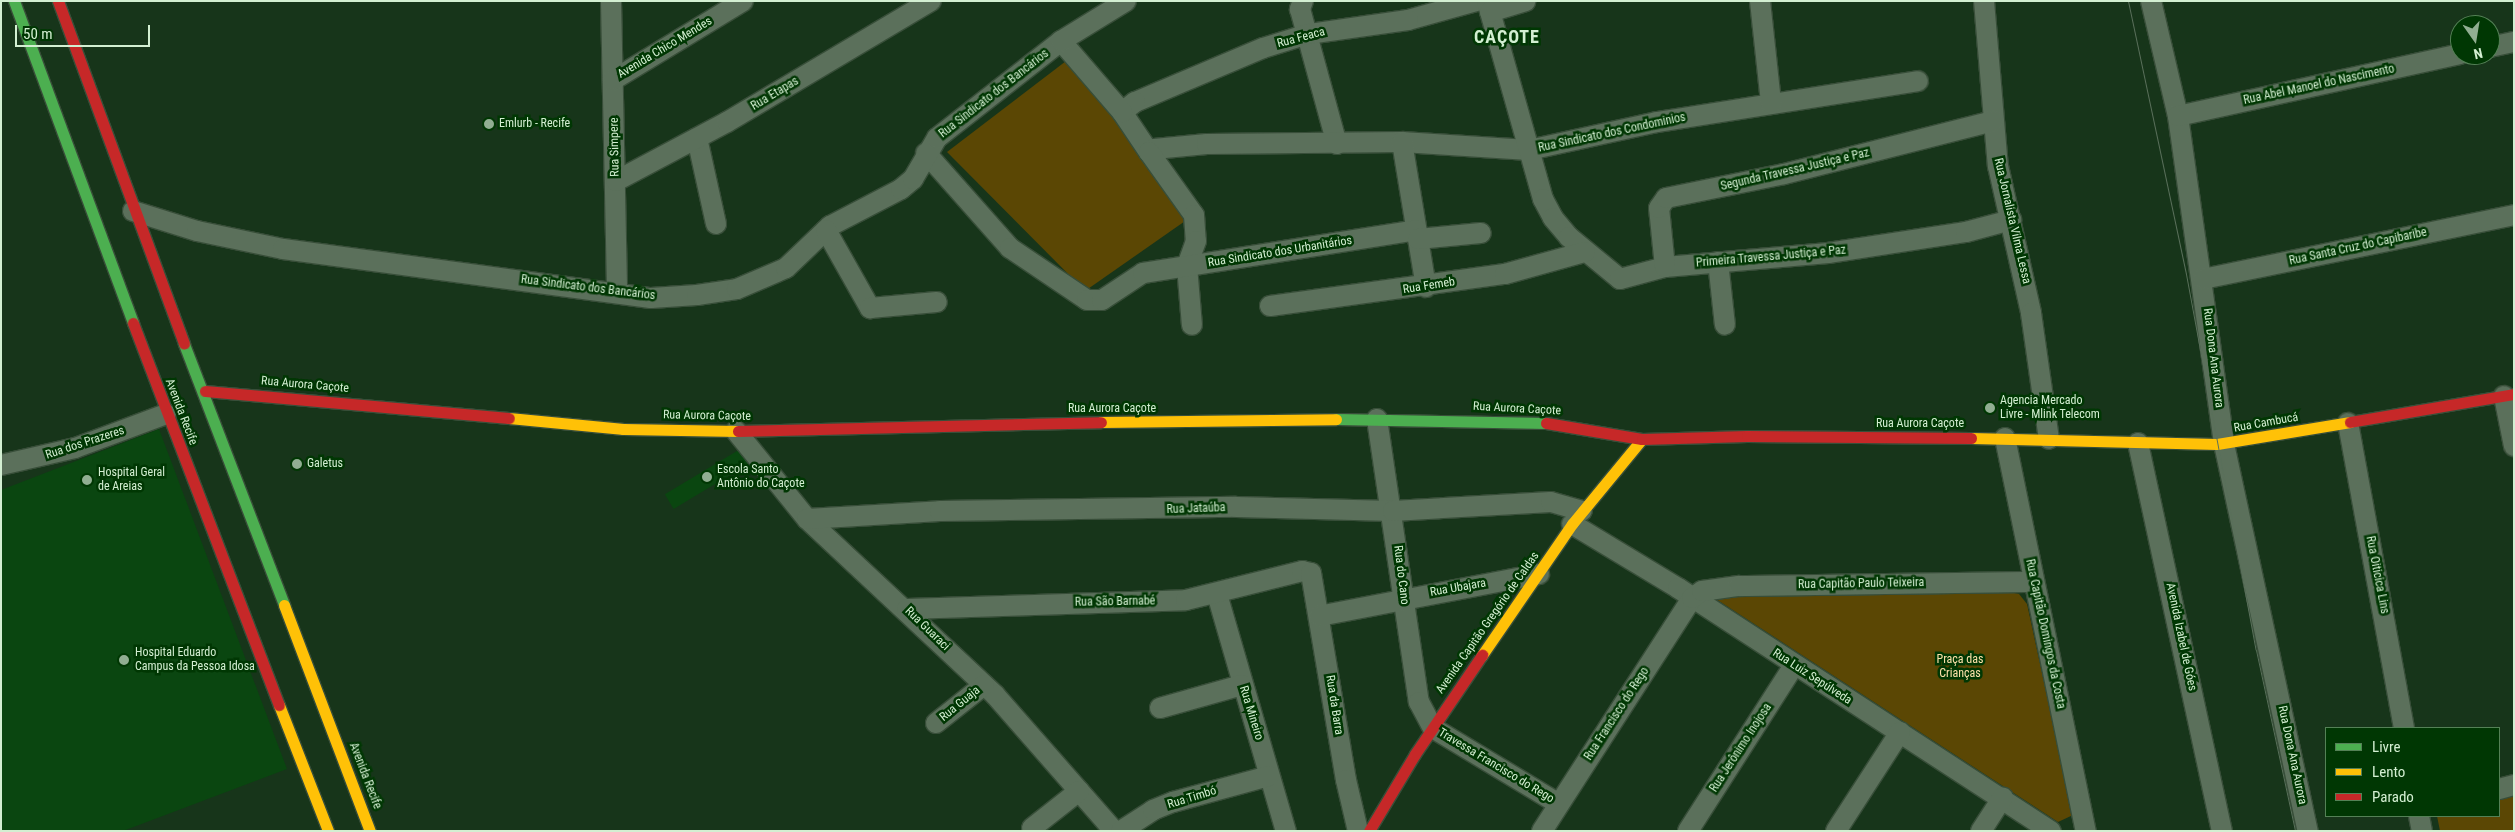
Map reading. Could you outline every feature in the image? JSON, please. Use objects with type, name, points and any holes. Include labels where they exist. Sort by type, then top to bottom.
[{"type":"main road","name":"Avenida Recife","points":[[14,1],[166,414],[328,831]]},
{"type":"main road","name":"Avenida Recife","points":[[58,3],[133,211],[205,391],[370,831]]},
{"type":"main road","name":"Rua Aurora Caçote","points":[[205,391],[297,397],[605,427],[736,431],[962,424],[1377,419],[1550,423],[1642,439],[1747,436],[2012,438]]},
{"type":"main road","name":"Rua Cambucá","points":[[2012,438],[2224,444],[2509,395]]},
{"type":"main road","name":"Avenida Capitão Gregório de Caldas","points":[[1369,831],[1433,728],[1577,518],[1642,439]]},
{"type":"street","name":"Rua Simpere","points":[[611,1],[617,292]]},
{"type":"street","name":"Avenida Chico Mendes","points":[[613,80],[743,1]]},
{"type":"street","name":"Rua Etapas","points":[[616,180],[697,138],[932,1]]},
{"type":"street","name":"Rua Sindicato dos Bancários","points":[[133,211],[197,231],[283,248],[650,298],[697,295],[736,289],[786,268],[826,230],[901,189],[912,179],[926,153],[938,138],[1060,41],[1126,1]]},
{"type":"street","points":[[1303,1],[1300,9],[1338,144]]},
{"type":"street","name":"Rua Feaca","points":[[1128,107],[1226,63],[1308,34],[1408,20],[1484,5],[1525,1]]},
{"type":"street","points":[[1760,1],[1771,103]]},
{"type":"street","name":"Rua Jornalista Vilma Lessa","points":[[1984,1],[1993,121],[2011,220],[2039,353],[2049,439]]},
{"type":"street","name":"Rua Dona Ana Aurora","points":[[2151,1],[2178,116],[2203,279],[2224,444],[2308,831]]},
{"type":"street","points":[[1484,5],[1530,150],[1536,180],[1553,218],[1584,252]]},
{"type":"street","points":[[1060,41],[1128,107],[1152,151],[1194,215],[1196,241],[1187,266],[1192,326]]},
{"type":"street","points":[[2500,45],[2514,42]]},
{"type":"street","name":"Rua Abel Manoel do Nascimento","points":[[2178,116],[2450,56]]},
{"type":"street","name":"Rua Sindicato dos Condominios","points":[[1152,151],[1207,144],[1402,142],[1530,150],[1658,122],[1918,81]]},
{"type":"street","name":"Segunda Travessa Justiça e Paz","points":[[1665,267],[1659,208],[1666,198],[1784,174],[1993,121]]},
{"type":"street","points":[[697,138],[716,224]]},
{"type":"street","points":[[1402,142],[1426,287]]},
{"type":"street","name":"Rua Sindicato dos Urbanitários","points":[[926,153],[1010,248],[1087,300],[1102,300],[1143,273],[1417,235],[1481,233]]},
{"type":"street","name":"Rua Santa Cruz do Capibaribe","points":[[2203,279],[2514,215]]},
{"type":"street","name":"Primeira Travessa Justiça e Paz","points":[[1584,252],[1620,279],[1665,267],[1828,253],[1966,232],[2011,220]]},
{"type":"street","points":[[826,230],[870,308],[937,302]]},
{"type":"street","name":"Rua Femeb","points":[[1270,306],[1426,287],[1505,274],[1584,252]]},
{"type":"street","points":[[1718,262],[1725,325]]},
{"type":"street","points":[[2509,395],[2514,446]]},
{"type":"street","name":"Rua dos Prazeres","points":[[1,465],[75,448],[166,414]]},
{"type":"street","name":"Rua do Cano","points":[[1377,419],[1393,511],[1419,702],[1433,728]]},
{"type":"street","name":"Rua Oiticica Lins","points":[[2348,423],[2404,727]]},
{"type":"street","name":"Rua Guaraci","points":[[736,431],[807,519],[907,609],[1025,726],[1114,831]]},
{"type":"street","name":"Rua Capitão Domingos da Costa","points":[[2012,438],[2033,582],[2086,831]]},
{"type":"street","name":"Avenida Izabel de Góes","points":[[2138,443],[2222,831]]},
{"type":"street","name":"Rua Jataúba","points":[[807,519],[940,511],[1236,507],[1393,511],[1550,502],[1577,518]]},
{"type":"street","name":"Rua Luiz Sepúlveda","points":[[1577,518],[1692,598],[2003,797],[2051,831]]},
{"type":"street","name":"Rua São Barnabé","points":[[907,609],[1143,603],[1217,594],[1302,571],[1311,573],[1314,579]]},
{"type":"street","name":"Rua Ubajara","points":[[1319,616],[1404,598],[1539,574]]},
{"type":"street","name":"Rua da Barra","points":[[1314,579],[1346,780],[1358,831]]},
{"type":"street","name":"Rua Capitão Paulo Teixeira","points":[[1692,598],[1702,590],[1730,586],[2033,582]]},
{"type":"street","name":"Rua Mineiro","points":[[1217,594],[1286,831]]},
{"type":"street","name":"Rua Francisco do Rego","points":[[1542,831],[1692,598]]},
{"type":"street","name":"Rua Jerônimo Inojosa","points":[[1688,831],[1794,665]]},
{"type":"street","name":"Rua Guaja","points":[[936,723],[984,685]]},
{"type":"street","points":[[1160,708],[1242,685]]},
{"type":"street","name":"Travessa Francisco do Rego","points":[[1433,728],[1559,804]]},
{"type":"street","points":[[1836,831],[1900,732]]},
{"type":"street","name":"Rua Timbó","points":[[1121,831],[1153,810],[1174,802],[1269,776]]},
{"type":"street","points":[[2500,789],[2514,785]]},
{"type":"street","points":[[1032,828],[1079,790]]},
{"type":"street","points":[[1981,831],[2003,797]]},
{"type":"street","points":[[2419,817],[2422,831]]},
{"type":"shaded area","name":"Hospital Eduardo Campus da Pessoa Idosa","points":[[159,429],[287,769],[123,831],[1,831],[1,490]]},
{"type":"shaded area","name":"Escola Santo Antônio do Caçote","points":[[742,448],[751,463],[674,509],[665,494]]},
{"type":"green space","points":[[1070,58],[1146,155],[1188,219],[1085,291],[947,152]]},
{"type":"green space","name":"Praça das Crianças","points":[[1998,590],[2019,594],[2027,604],[2073,815],[2058,822],[1705,592]]},
{"type":"green space","points":[[2514,790],[2514,831],[2440,831],[2437,817],[2500,817],[2500,793]]},
{"type":"tram line","points":[[2128,1],[2186,274],[2256,650],[2295,831]]},
{"type":"traffic: fast","points":[[14,1],[133,323]]},
{"type":"traffic: fast","points":[[184,344],[284,605]]},
{"type":"traffic: fast","points":[[1336,419],[1546,423]]},
{"type":"traffic: slow","points":[[509,418],[623,429],[738,431]]},
{"type":"traffic: slow","points":[[1101,422],[1336,419]]},
{"type":"traffic: slow","points":[[1971,438],[2217,444],[2350,422]]},
{"type":"traffic: slow","points":[[1482,655],[1572,524],[1642,439]]},
{"type":"traffic: slow","points":[[284,605],[370,831]]},
{"type":"traffic: slow","points":[[279,705],[328,831]]},
{"type":"traffic: jam","points":[[58,1],[184,344]]},
{"type":"traffic: jam","points":[[133,323],[279,705]]},
{"type":"traffic: jam","points":[[205,391],[509,418]]},
{"type":"traffic: jam","points":[[2350,422],[2514,394]]},
{"type":"traffic: jam","points":[[738,431],[1101,422]]},
{"type":"traffic: jam","points":[[1546,423],[1642,439],[1747,436],[1971,438]]},
{"type":"traffic: jam","points":[[1369,831],[1415,754],[1482,655]]},
{"type":"place","name":"Emlurb - Recife","points":[[489,124]]},
{"type":"place","name":"Agencia Mercado Livre - Mlink Telecom","points":[[1990,408]]},
{"type":"place","name":"Galetus","points":[[297,464]]},
{"type":"place","name":"Escola Santo Antônio do Caçote","points":[[707,477]]},
{"type":"place","name":"Hospital Geral de Areias","points":[[87,480]]},
{"type":"place","name":"Hospital Eduardo Campus da Pessoa Idosa","points":[[124,660]]},
{"type":"district","name":"CAÇOTE","points":[[1507,37]]}]
